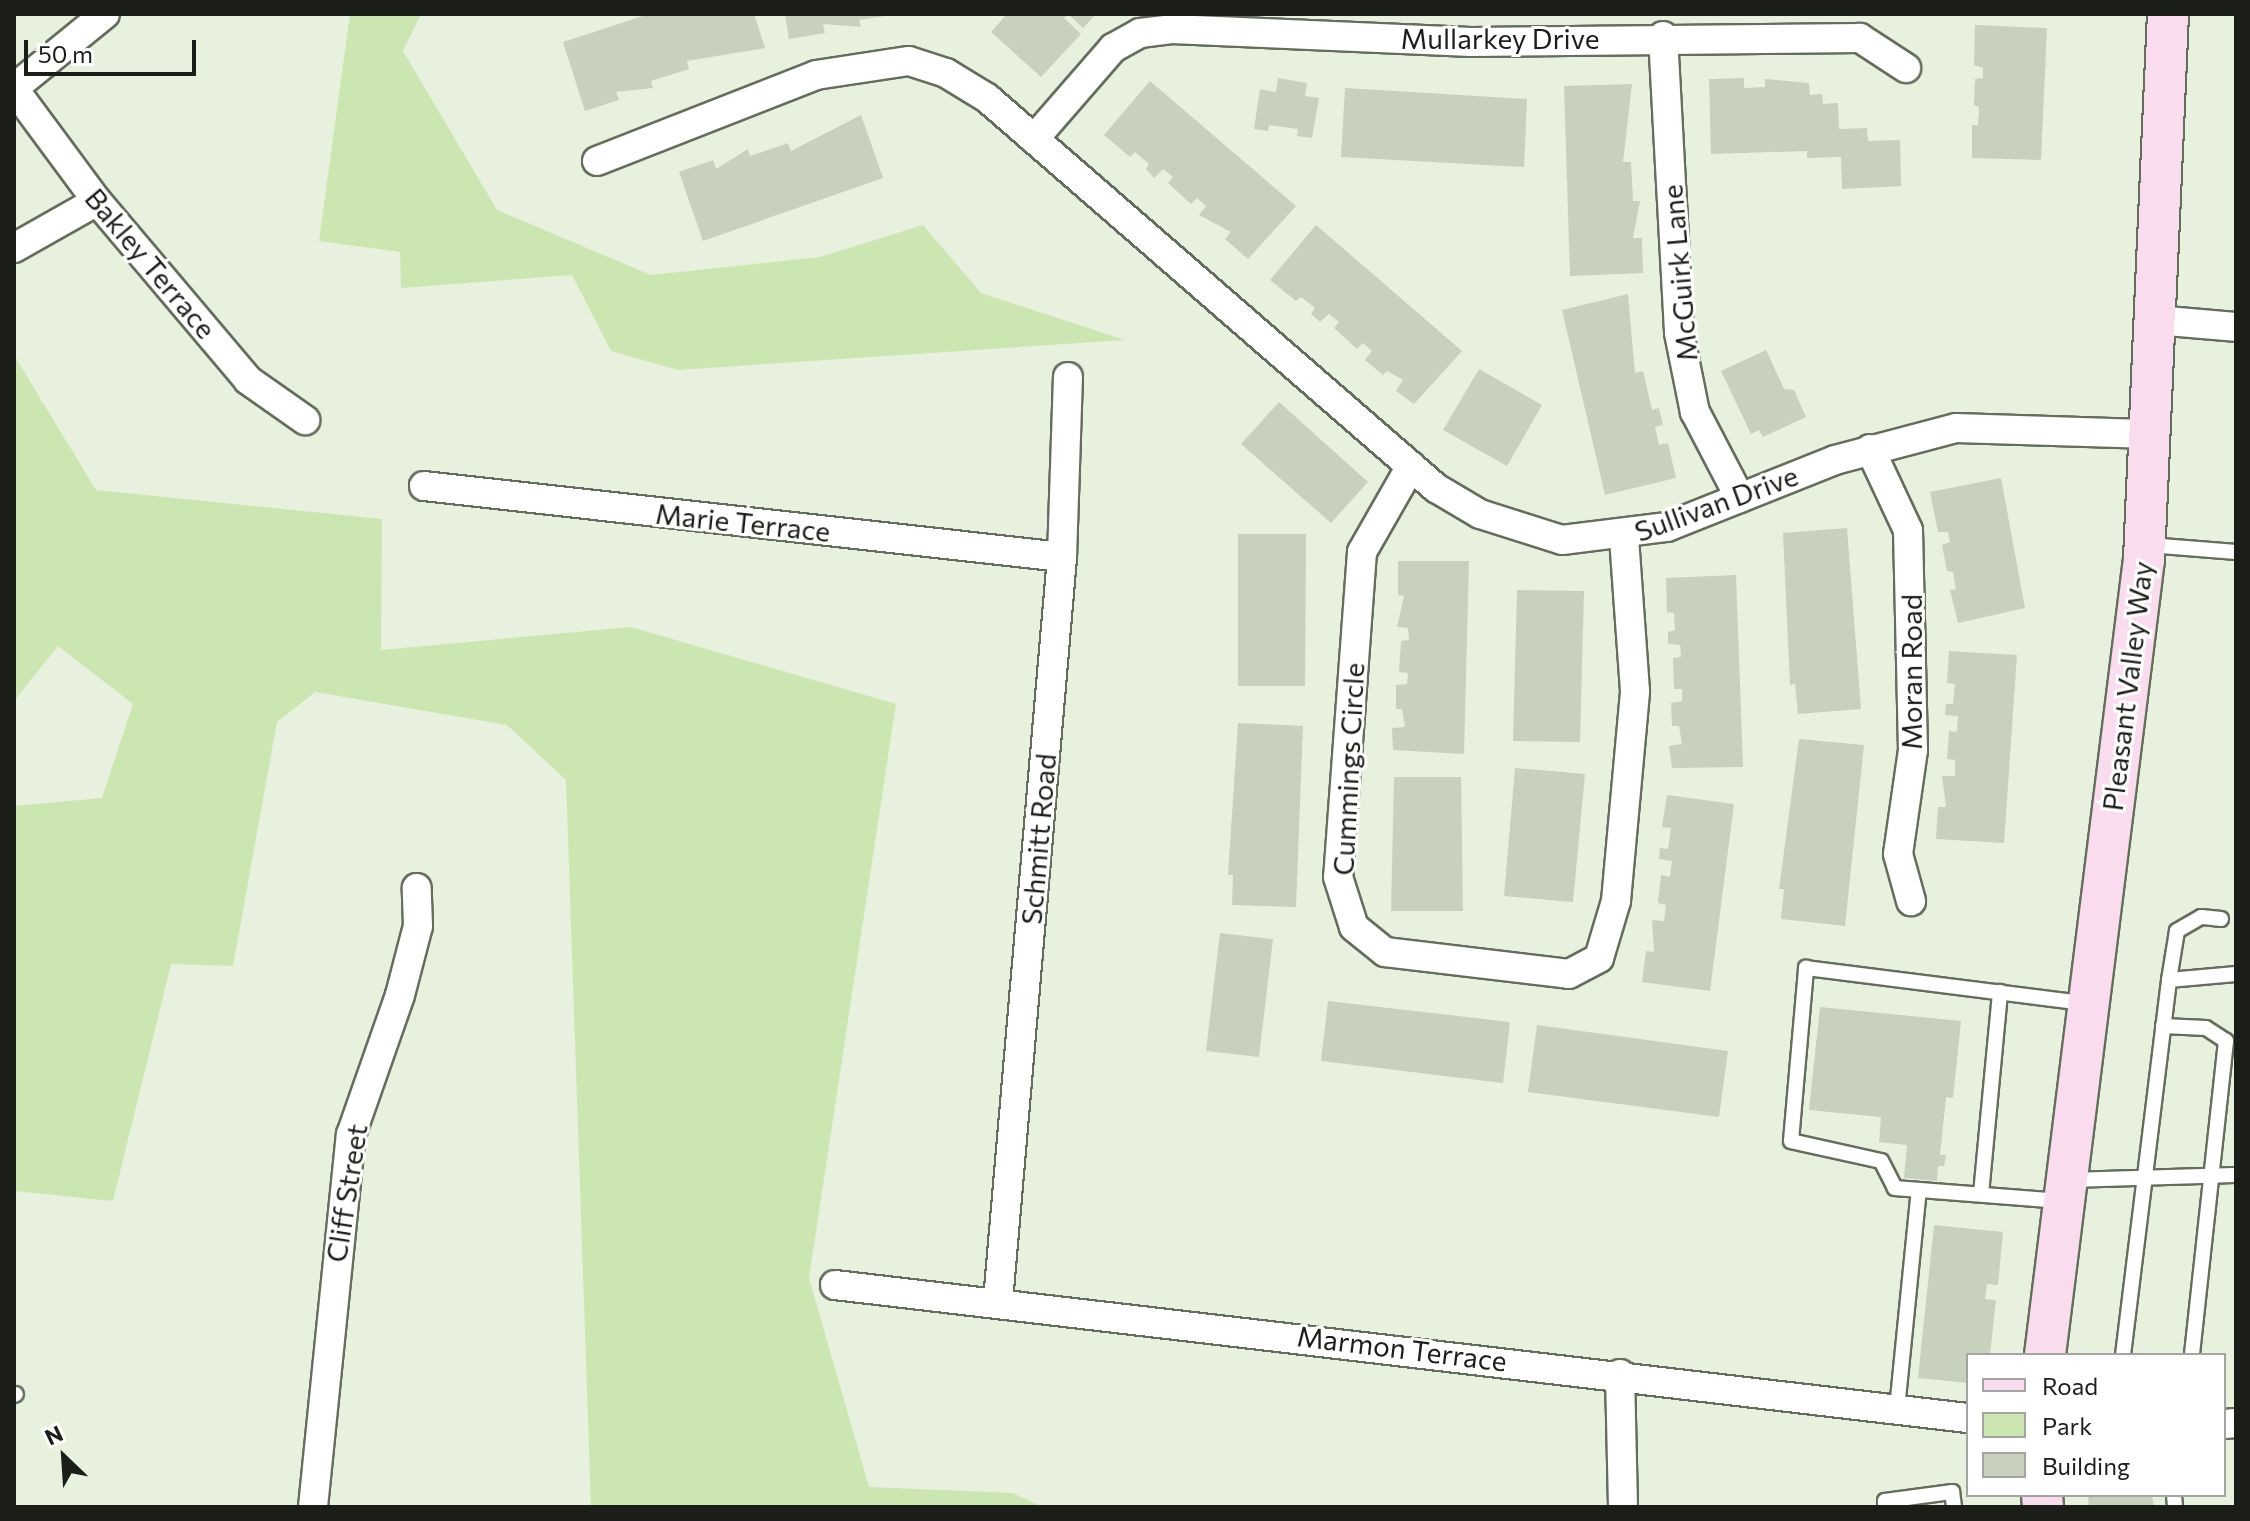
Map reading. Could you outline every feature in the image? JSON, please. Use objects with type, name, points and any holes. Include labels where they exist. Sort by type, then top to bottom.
[{"type":"main road","name":"Pleasant Valley Way","points":[[2045,1353],[2062,1190],[2145,544],[2168,14]]},
{"type":"street","points":[[14,88],[105,14]]},
{"type":"street","name":"Mullarkey Drive","points":[[1034,139],[1113,48],[1140,33],[1172,29],[1471,42],[1663,36],[1860,38],[1906,68]]},
{"type":"street","name":"McGuirk Lane","points":[[1663,36],[1679,333],[1695,412],[1740,498]]},
{"type":"street","points":[[597,161],[816,75],[909,61],[946,73],[987,98],[1034,139]]},
{"type":"street","name":"Bakley Terrace","points":[[14,88],[97,201],[248,380],[305,420]]},
{"type":"street","name":"Sullivan Drive","points":[[1034,139],[1411,466],[1480,514],[1522,530],[1562,540],[1624,536],[1667,527],[1870,449],[1956,428],[2151,434]]},
{"type":"street","points":[[14,248],[97,201]]},
{"type":"street","points":[[2155,320],[2236,327]]},
{"type":"street","name":"Schmitt Road","points":[[998,1301],[1062,557],[1068,377]]},
{"type":"street","name":"Moran Road","points":[[1870,449],[1908,530],[1913,750],[1898,854],[1911,901]]},
{"type":"street","name":"Cummings Circle","points":[[1411,466],[1362,552],[1338,877],[1354,927],[1385,952],[1569,974],[1599,958],[1616,901],[1635,691],[1624,536]]},
{"type":"street","name":"Marie Terrace","points":[[424,486],[1062,557]]},
{"type":"street","name":"Cliff Street","points":[[313,1507],[351,1135],[400,995],[418,926],[417,888]]},
{"type":"street","name":"Marmon Terrace","points":[[835,1285],[998,1301],[1620,1374],[1966,1418]]},
{"type":"street","points":[[1620,1374],[1623,1507]]},
{"type":"lane","points":[[2145,544],[2236,552]]},
{"type":"lane","points":[[2123,1353],[2143,1178],[2177,931],[2201,917],[2221,919]]},
{"type":"lane","points":[[2087,1003],[1806,968],[1791,1141],[1881,1161],[1895,1188],[1919,1190],[1981,1194],[2062,1190],[2143,1178],[2236,1175]]},
{"type":"lane","points":[[2169,980],[2236,974]]},
{"type":"lane","points":[[1981,1194],[2000,992]]},
{"type":"lane","points":[[2163,1026],[2206,1028],[2226,1041],[2192,1353]]},
{"type":"lane","points":[[1897,1409],[1919,1190]]},
{"type":"lane","points":[[1885,1507],[1885,1501],[1952,1492],[1954,1507]]},
{"type":"green space","points":[[350,14],[421,14],[403,51],[497,210],[651,275],[820,257],[923,225],[981,293],[1125,340],[678,370],[611,351],[572,275],[401,288],[400,252],[319,241]]},
{"type":"green space","points":[[14,355],[96,490],[382,519],[381,650],[631,627],[896,704],[809,1278],[869,1487],[1013,1493],[1043,1507],[591,1507],[566,780],[507,725],[315,692],[277,722],[233,966],[171,964],[113,1201],[14,1191],[14,806],[102,798],[133,704],[58,646],[14,701]]},
{"type":"building","points":[[649,14],[754,14],[765,48],[687,61],[689,69],[651,81],[653,88],[616,92],[619,100],[585,111],[563,42]]},
{"type":"building","points":[[785,14],[885,16],[859,20],[861,27],[823,24],[825,33],[789,39]]},
{"type":"building","points":[[1007,14],[1068,14],[1064,18],[1081,34],[1041,77],[991,32]]},
{"type":"building","points":[[1068,14],[1096,14],[1083,28]]},
{"type":"building","points":[[1975,25],[2047,28],[2041,160],[1972,158],[1972,125],[1978,125],[1979,107],[1974,105],[1975,79],[1983,78],[1983,68],[1974,65]]},
{"type":"building","points":[[1278,78],[1307,83],[1305,96],[1319,98],[1312,138],[1297,136],[1298,129],[1269,125],[1268,131],[1254,129],[1260,89],[1276,92]]},
{"type":"building","points":[[1744,78],[1744,88],[1765,87],[1765,79],[1809,83],[1810,95],[1822,94],[1823,104],[1838,103],[1839,129],[1867,128],[1868,141],[1900,140],[1901,186],[1842,189],[1841,157],[1807,158],[1807,151],[1711,154],[1709,79]]},
{"type":"building","points":[[1150,81],[1296,206],[1248,259],[1225,239],[1231,232],[1199,215],[1206,206],[1197,198],[1191,204],[1168,183],[1173,177],[1163,169],[1154,178],[1146,169],[1149,164],[1135,152],[1130,157],[1104,135]]},
{"type":"building","points":[[1632,84],[1623,162],[1631,162],[1633,201],[1640,201],[1633,238],[1642,238],[1643,273],[1570,276],[1564,86]]},
{"type":"building","points":[[1345,88],[1527,99],[1524,167],[1341,157]]},
{"type":"building","points":[[861,115],[883,178],[703,241],[679,172],[713,160],[716,169],[748,149],[750,156],[788,143],[791,151]]},
{"type":"building","points":[[1316,225],[1462,351],[1414,404],[1396,391],[1403,380],[1387,371],[1383,375],[1365,360],[1372,351],[1363,343],[1357,349],[1334,328],[1339,322],[1329,314],[1320,322],[1311,314],[1315,308],[1301,297],[1296,301],[1270,280]]},
{"type":"building","points":[[1628,294],[1635,373],[1643,371],[1652,410],[1659,408],[1663,425],[1655,427],[1659,445],[1668,443],[1676,478],[1605,495],[1562,310]]},
{"type":"building","points":[[1766,350],[1784,389],[1794,390],[1806,417],[1763,437],[1759,430],[1751,434],[1721,371]]},
{"type":"building","points":[[1479,369],[1542,405],[1507,466],[1443,430]]},
{"type":"building","points":[[1279,402],[1368,482],[1331,523],[1241,444]]},
{"type":"building","points":[[2001,478],[2025,608],[1958,623],[1950,590],[1956,589],[1953,572],[1947,571],[1942,545],[1950,542],[1948,532],[1938,532],[1930,492]]},
{"type":"building","points":[[1847,528],[1861,709],[1798,714],[1795,684],[1790,685],[1783,533]]},
{"type":"building","points":[[1238,534],[1306,534],[1305,686],[1238,686]]},
{"type":"building","points":[[1398,561],[1469,561],[1464,754],[1393,750],[1392,728],[1405,727],[1402,709],[1396,709],[1396,685],[1407,684],[1408,673],[1399,672],[1401,641],[1409,640],[1408,628],[1397,627],[1404,596],[1398,595]]},
{"type":"building","points":[[1736,575],[1743,767],[1672,768],[1669,746],[1682,744],[1679,726],[1672,726],[1671,703],[1682,701],[1682,689],[1674,689],[1673,658],[1681,657],[1680,645],[1668,644],[1668,632],[1675,630],[1674,613],[1667,612],[1666,578]]},
{"type":"building","points":[[1517,590],[1584,591],[1580,742],[1513,741]]},
{"type":"building","points":[[1949,651],[2017,655],[2004,843],[1936,839],[1938,807],[1946,807],[1942,776],[1955,776],[1955,760],[1947,759],[1949,731],[1957,732],[1958,716],[1945,715],[1946,704],[1953,704],[1955,684],[1947,683]]},
{"type":"building","points":[[1238,723],[1303,726],[1296,907],[1232,905],[1233,875],[1228,875]]},
{"type":"building","points":[[1799,739],[1864,745],[1845,926],[1781,919],[1784,889],[1779,889]]},
{"type":"building","points":[[1515,768],[1585,774],[1573,902],[1504,896]]},
{"type":"building","points":[[1394,777],[1461,777],[1463,911],[1391,911]]},
{"type":"building","points":[[1667,795],[1734,804],[1710,991],[1642,982],[1646,951],[1654,952],[1652,920],[1664,921],[1666,905],[1658,903],[1661,875],[1670,877],[1672,861],[1659,859],[1660,848],[1668,849],[1671,828],[1662,827]]},
{"type":"building","points":[[1220,933],[1273,939],[1259,1057],[1206,1051]]},
{"type":"building","points":[[1328,1001],[1510,1022],[1503,1083],[1321,1061]]},
{"type":"building","points":[[1820,1007],[1961,1021],[1953,1098],[1946,1097],[1940,1155],[1946,1155],[1944,1166],[1938,1166],[1937,1181],[1904,1178],[1907,1145],[1879,1142],[1881,1117],[1809,1110]]},
{"type":"building","points":[[1537,1025],[1728,1051],[1719,1117],[1528,1092]]},
{"type":"building","points":[[1934,1225],[2003,1232],[1998,1285],[1987,1284],[1985,1299],[1996,1300],[1990,1353],[1966,1353],[1966,1383],[1918,1378]]},
{"type":"building","points":[[2088,1497],[2152,1497],[2154,1507],[2089,1507]]}]
